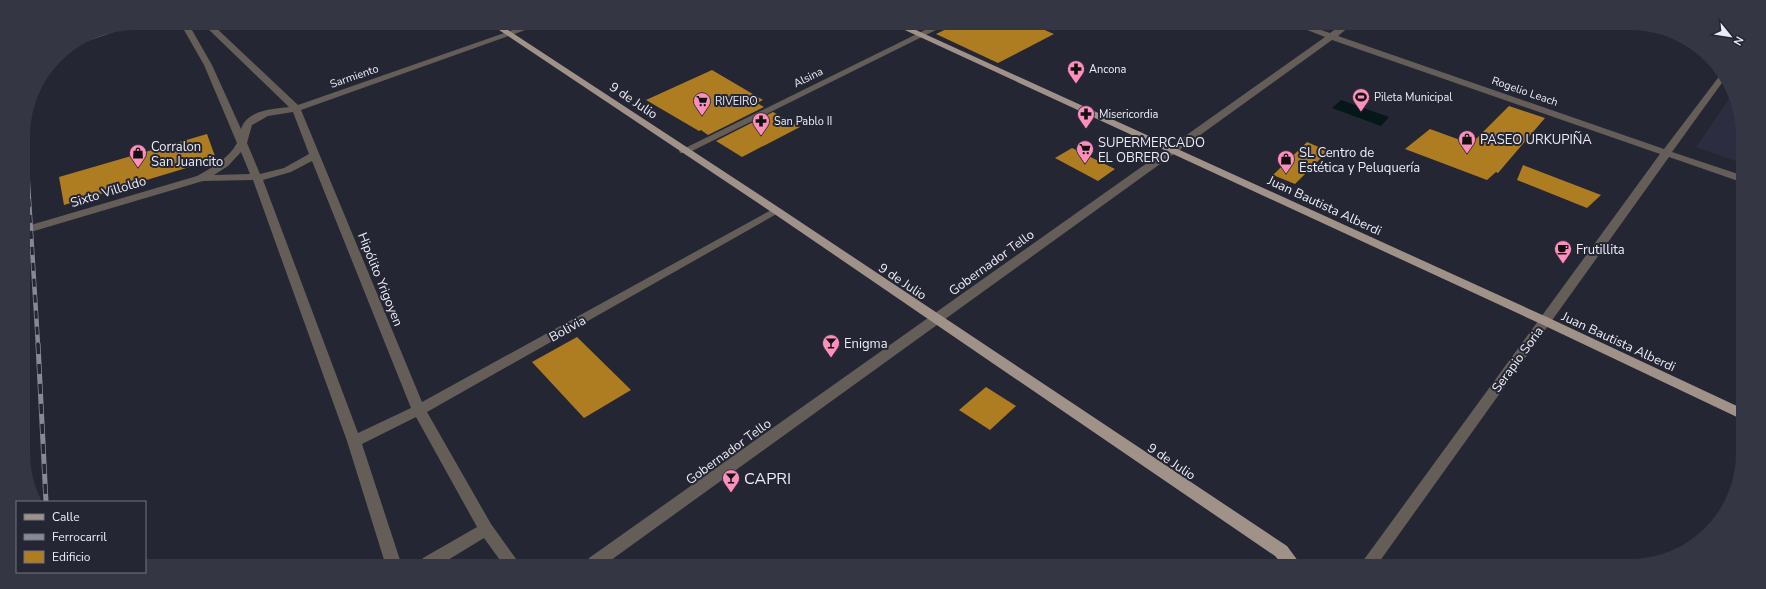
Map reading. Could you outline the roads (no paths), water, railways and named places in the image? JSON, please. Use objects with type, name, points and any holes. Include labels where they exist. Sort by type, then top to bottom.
[{"type":"main road","name":"9 de Julio","points":[[504,30],[777,211],[1281,551],[1288,559]]},
{"type":"main road","name":"Juan Bautista Alberdi","points":[[909,30],[1170,151],[1545,321],[1736,411]]},
{"type":"street","points":[[188,30],[208,65],[257,178],[354,441],[392,559]]},
{"type":"street","name":"Hipólito Yrigoyen","points":[[213,30],[296,109],[420,410],[486,529],[508,559]]},
{"type":"street","name":"Sarmiento","points":[[201,178],[220,168],[242,143],[248,123],[255,118],[296,109],[521,30]]},
{"type":"street","name":"Alsina","points":[[684,150],[931,30]]},
{"type":"street","name":"Rogelio Leach","points":[[1313,30],[1736,177]]},
{"type":"street","name":"Gobernador Tello","points":[[601,559],[1340,30]]},
{"type":"street","name":"Serapio Soria","points":[[1372,559],[1719,79]]},
{"type":"street","points":[[201,178],[257,178],[274,176],[291,169],[315,155]]},
{"type":"street","name":"Sixto Villoldo","points":[[30,229],[201,178]]},
{"type":"street","name":"Bolivia","points":[[354,441],[420,410],[777,211]]},
{"type":"street","points":[[436,559],[486,529]]},
{"type":"railway","points":[[30,216],[38,345]]},
{"type":"railway","points":[[38,344],[46,501]]},
{"type":"place","name":"Ancona","points":[[1076,84]]},
{"type":"place","name":"Pileta Municipal","points":[[1361,112]]},
{"type":"place","name":"RIVEIRO","points":[[702,116]]},
{"type":"place","name":"Misericordia","points":[[1086,129]]},
{"type":"place","name":"San Pablo II","points":[[761,136]]},
{"type":"place","name":"PASEO URKUPIÑA","points":[[1467,154]]},
{"type":"place","name":"SUPERMERCADO EL OBRERO","points":[[1085,164]]},
{"type":"place","name":"Corralon San Juancito","points":[[138,168]]},
{"type":"place","name":"SL Centro de Estética y Peluquería","points":[[1286,174]]},
{"type":"place","name":"Frutillita","points":[[1563,264]]},
{"type":"place","name":"Enigma","points":[[831,358]]},
{"type":"place","name":"CAPRI","points":[[731,493]]}]
